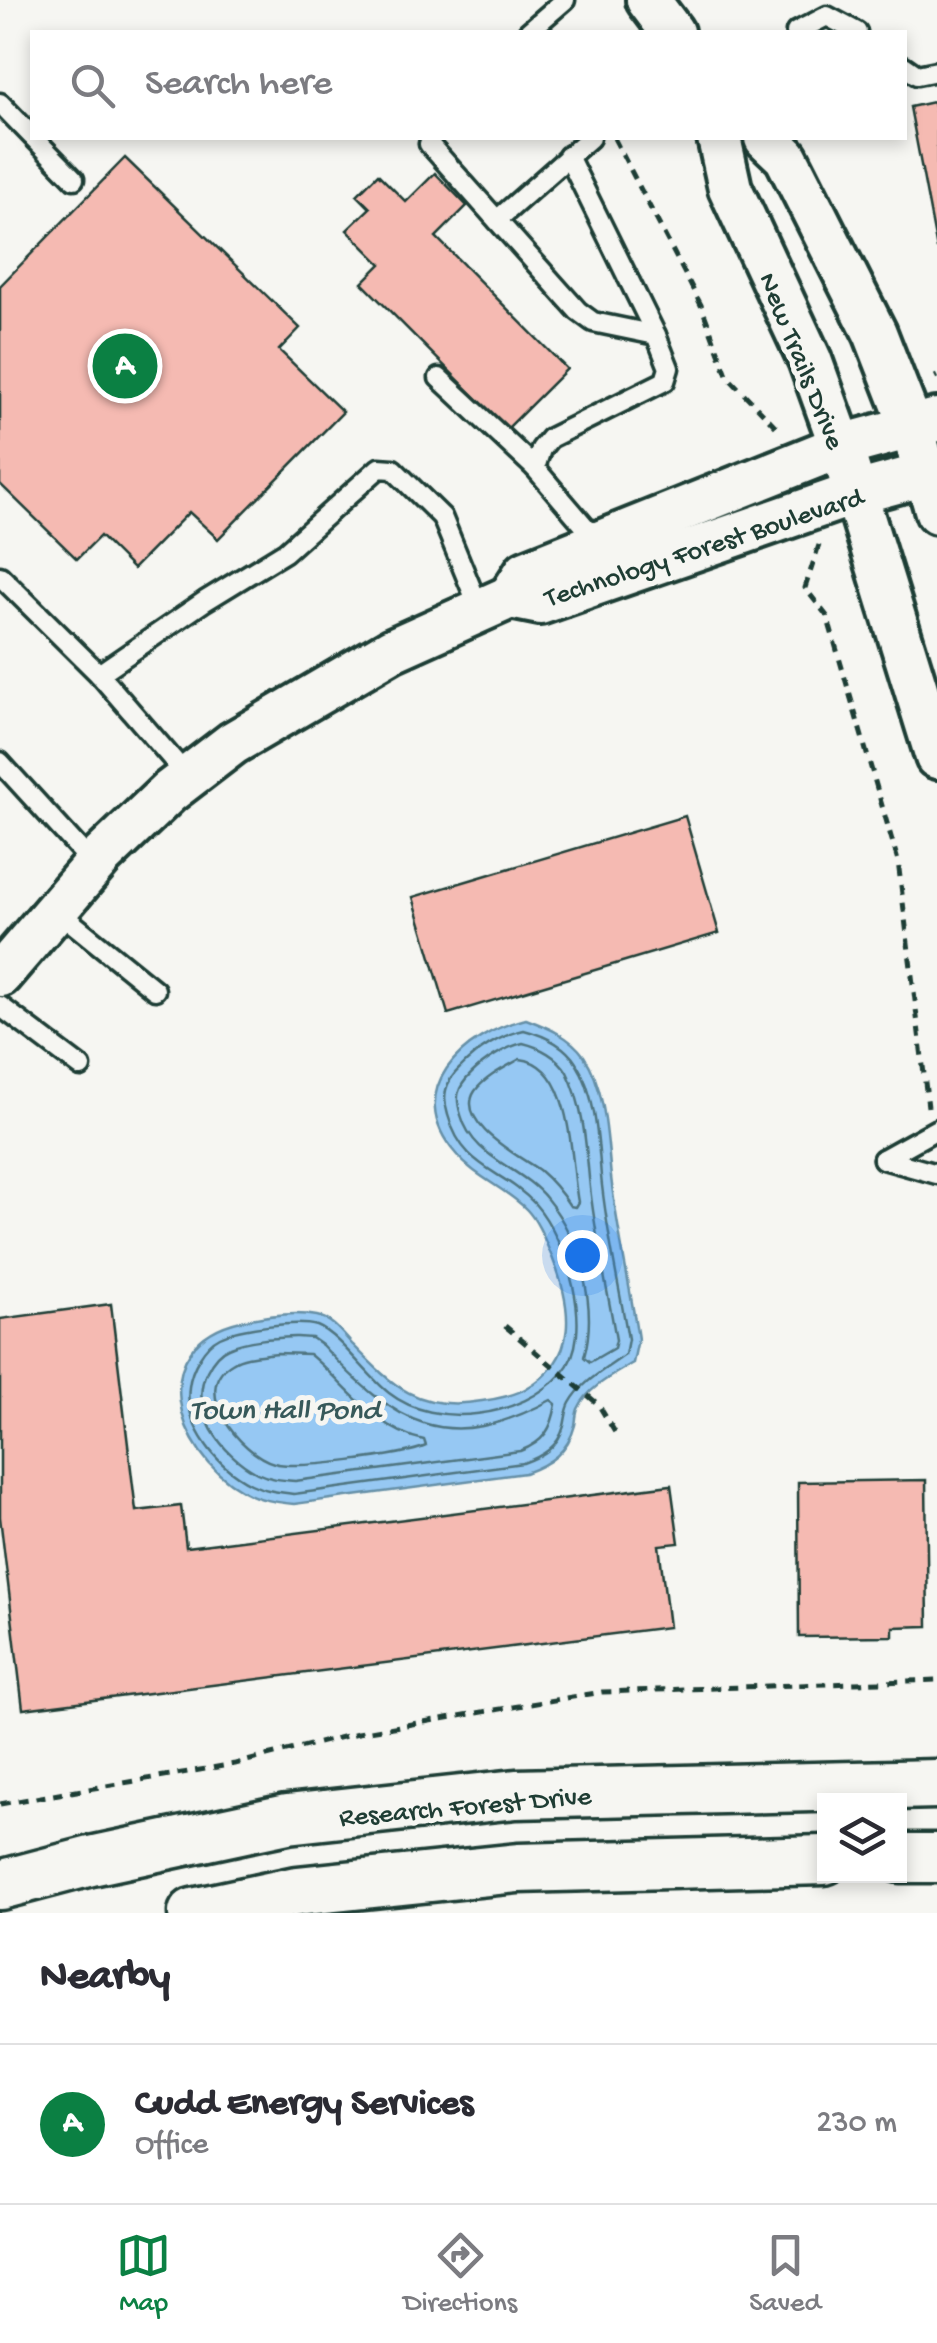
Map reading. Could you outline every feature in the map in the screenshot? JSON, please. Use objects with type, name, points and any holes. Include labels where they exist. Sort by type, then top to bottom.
[{"type":"main road","name":"Research Forest Drive","points":[[0,1885],[91,1860],[287,1820],[497,1796],[937,1784]]},
{"type":"main road","points":[[907,1858],[937,1858]]},
{"type":"main road","points":[[194,1913],[297,1891],[506,1868],[817,1860]]},
{"type":"street","points":[[648,0],[670,30]]},
{"type":"street","name":"New Trails Drive","points":[[719,140],[730,188],[810,360],[841,446],[937,757]]},
{"type":"street","points":[[768,140],[786,157],[924,424],[933,486]]},
{"type":"street","points":[[495,603],[526,572],[841,446],[924,424]]},
{"type":"street","name":"Technology Forest Boulevard","points":[[0,975],[94,865],[188,778],[233,743],[303,699],[392,650],[495,603],[540,603],[856,493],[933,486]]},
{"type":"lane","points":[[530,30],[565,0]]},
{"type":"lane","points":[[799,30],[832,8],[856,30]]},
{"type":"lane","points":[[907,68],[917,76],[937,71]]},
{"type":"lane","points":[[0,103],[30,134]]},
{"type":"lane","points":[[36,140],[74,179]]},
{"type":"lane","points":[[430,140],[429,144],[578,311],[593,322],[656,335]]},
{"type":"lane","points":[[497,220],[588,140]]},
{"type":"lane","points":[[534,468],[550,438],[665,381],[669,368],[568,156]]},
{"type":"lane","points":[[439,378],[534,468],[599,542]]},
{"type":"lane","points":[[99,674],[285,552],[379,468],[393,469],[442,516],[495,603]]},
{"type":"lane","points":[[0,576],[99,674],[188,778]]},
{"type":"lane","points":[[0,762],[94,865]]},
{"type":"lane","points":[[55,909],[155,990]]},
{"type":"lane","points":[[0,1006],[81,1067]]},
{"type":"lane","points":[[934,1130],[883,1160],[937,1174]]},
{"type":"path","points":[[615,140],[701,306],[728,377],[787,438],[796,463]]},
{"type":"path","points":[[812,510],[821,540],[805,588],[827,616],[898,861],[934,1130]]},
{"type":"path","points":[[504,1326],[598,1404],[616,1434]]},
{"type":"path","points":[[0,1804],[235,1764],[358,1733],[602,1692],[937,1680]]},
{"type":"water","name":"Town Hall Pond","points":[[526,1019],[572,1043],[584,1056],[597,1083],[638,1339],[633,1363],[588,1395],[578,1409],[568,1443],[557,1456],[525,1473],[294,1504],[261,1499],[243,1491],[219,1474],[200,1452],[186,1426],[180,1400],[181,1374],[191,1352],[210,1333],[269,1316],[298,1314],[322,1318],[395,1384],[441,1403],[515,1394],[543,1377],[555,1363],[567,1330],[567,1312],[559,1276],[541,1232],[519,1202],[456,1154],[441,1131],[435,1108],[437,1088],[447,1068],[462,1052],[481,1038]]},
{"type":"building","points":[[933,102],[937,120],[937,249],[910,107]]},
{"type":"building","points":[[125,158],[300,328],[279,350],[343,412],[218,539],[189,512],[133,569],[100,536],[77,559],[0,484],[0,286]]},
{"type":"building","points":[[435,173],[467,206],[436,237],[567,369],[507,429],[362,283],[381,264],[347,230],[370,208],[357,195],[378,174],[406,202]]},
{"type":"building","points":[[685,816],[719,933],[448,1014],[413,897]]},
{"type":"building","points":[[111,1304],[136,1511],[181,1506],[186,1547],[671,1485],[679,1543],[659,1545],[669,1627],[23,1709],[0,1517],[0,1319]]},
{"type":"building","points":[[926,1480],[928,1626],[893,1627],[893,1636],[799,1637],[798,1482]]},
{"type":"place","name":"Cudd Energy Services","points":[[125,366]]}]
